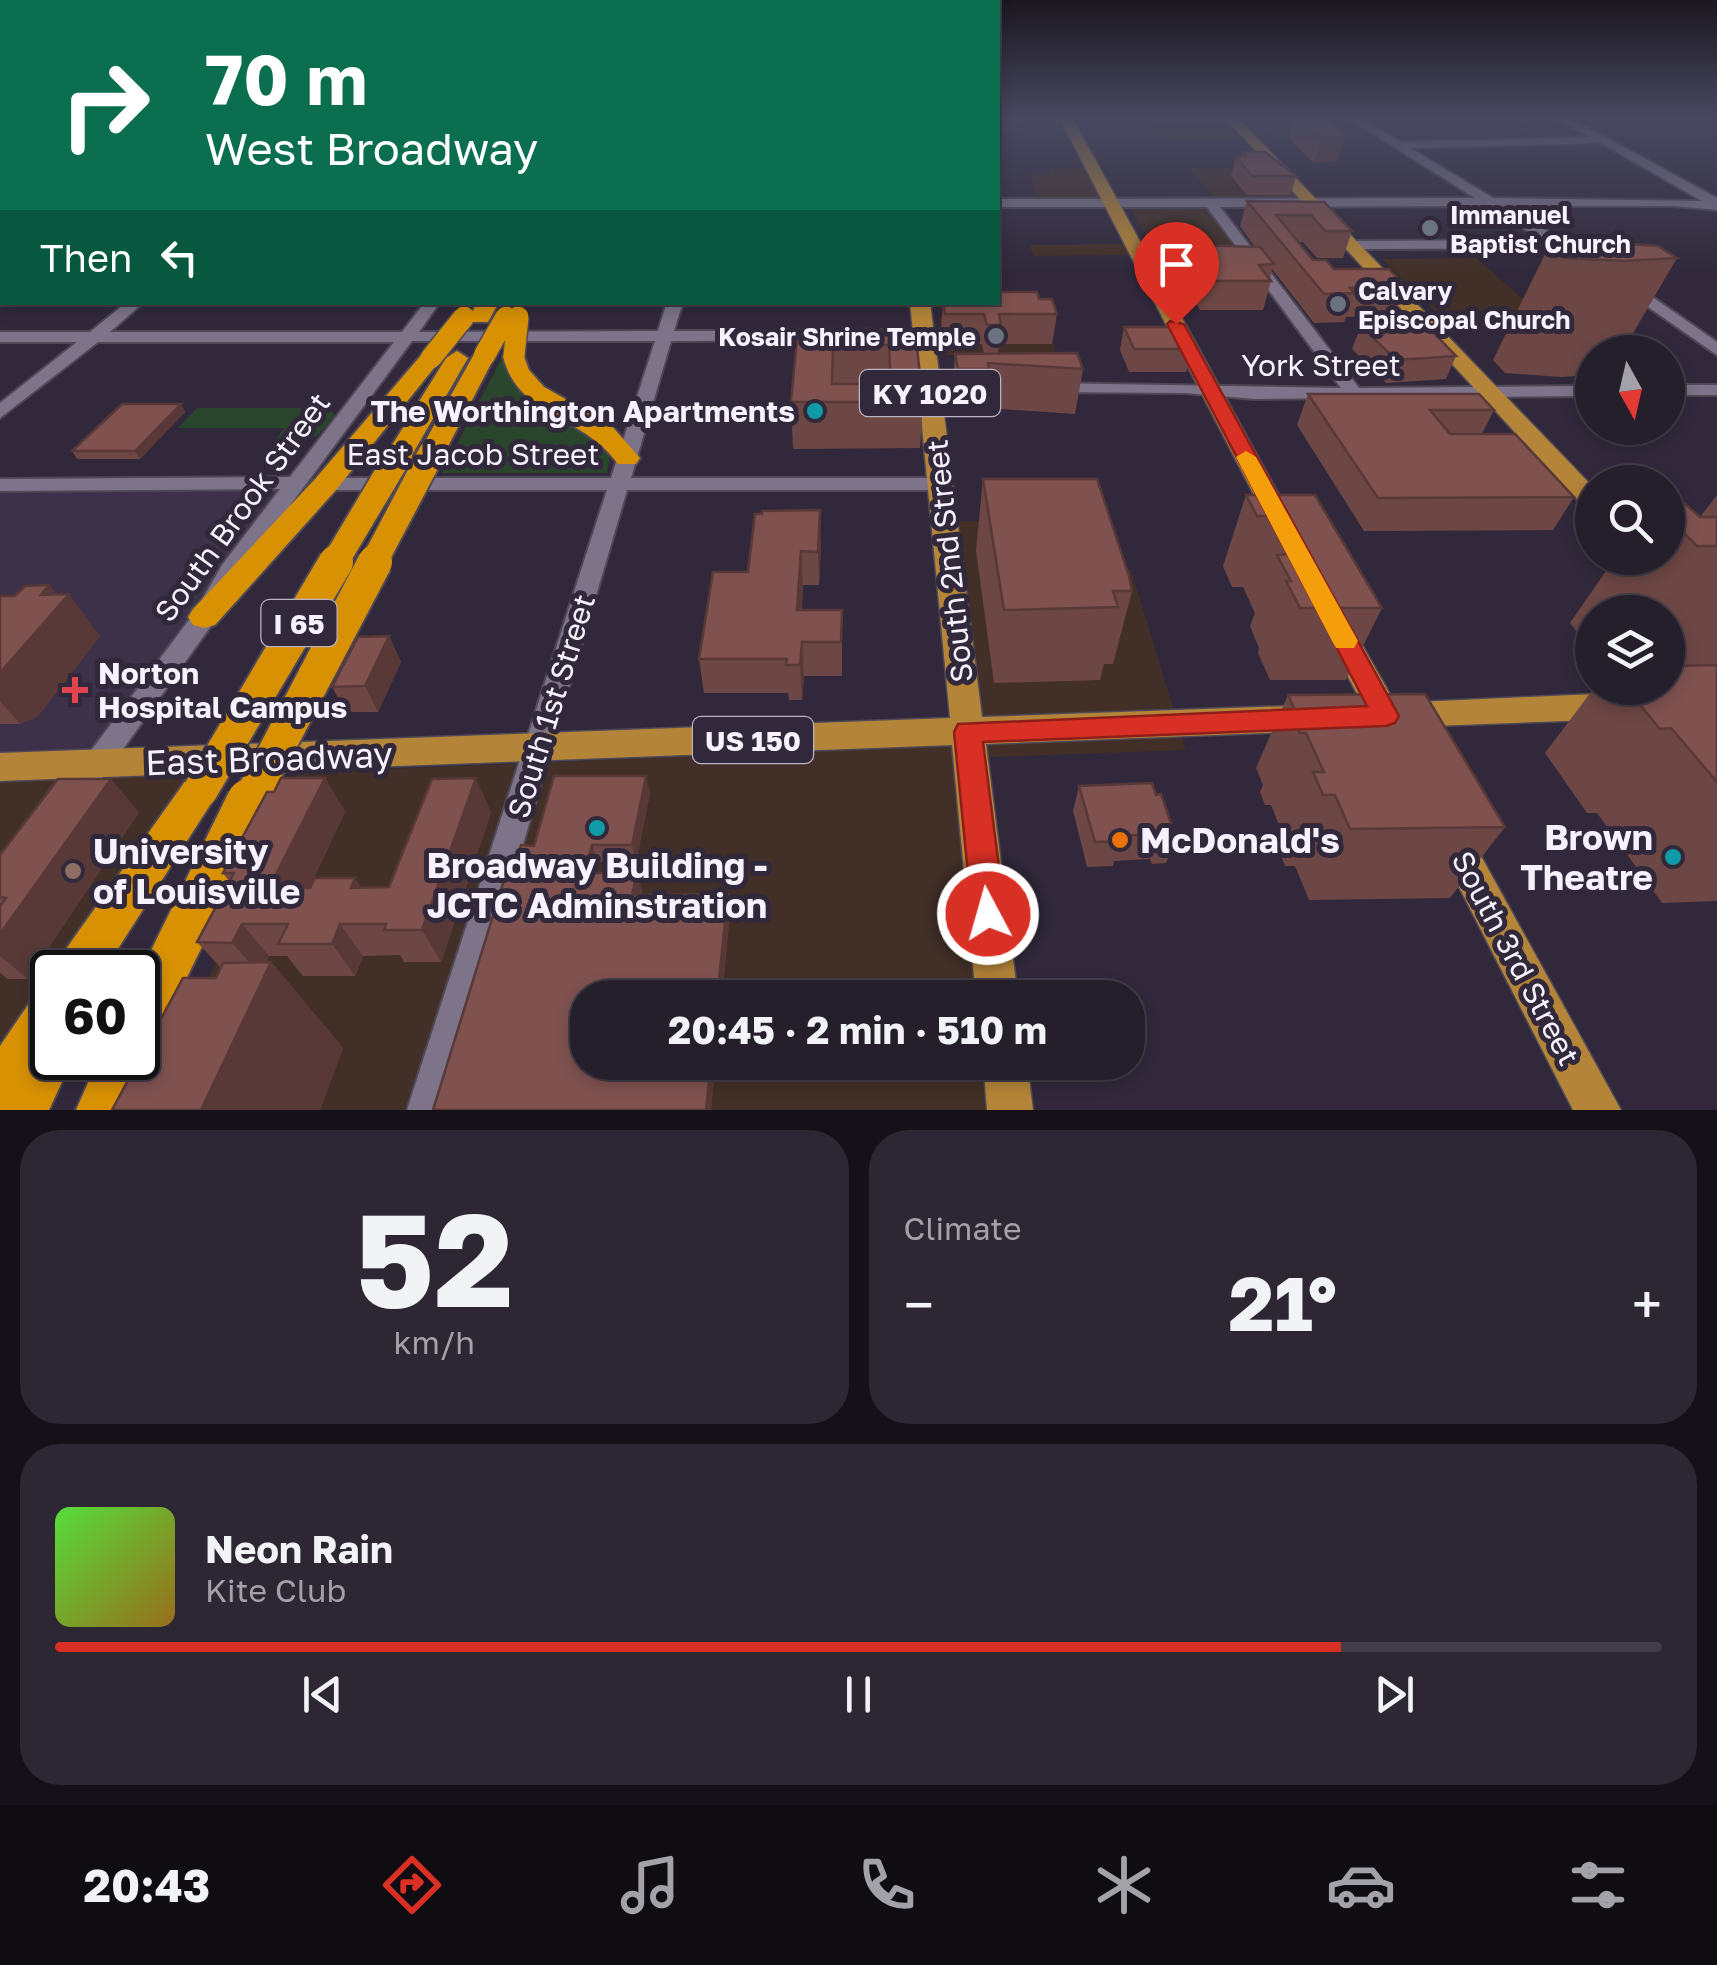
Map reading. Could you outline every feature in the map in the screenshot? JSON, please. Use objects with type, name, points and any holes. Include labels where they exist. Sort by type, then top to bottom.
[{"type":"highway","name":"I 65","points":[[105,950],[200,791],[415,454],[484,356],[496,310]]},
{"type":"highway","name":"I 65","points":[[160,982],[415,454],[444,358],[496,310]]},
{"type":"highway","points":[[496,310],[515,366],[532,389],[610,436],[627,458]]},
{"type":"highway","points":[[204,617],[444,358]]},
{"type":"highway","points":[[92,950],[200,791]]},
{"type":"highway","points":[[134,1110],[236,826]]},
{"type":"highway","points":[[0,1089],[30,1042]]},
{"type":"highway","points":[[23,1110],[38,1080]]},
{"type":"highway","points":[[101,1110],[114,1080]]},
{"type":"main road","points":[[1094,171],[1299,557]]},
{"type":"main road","points":[[1282,171],[1575,482]]},
{"type":"main road","name":"South 2nd Street","points":[[920,305],[915,336],[939,388],[940,484],[996,980]]},
{"type":"main road","points":[[1325,606],[1410,760]]},
{"type":"main road","name":"US 150","points":[[539,748],[1648,706]]},
{"type":"main road","name":"East Broadway","points":[[0,768],[539,748]]},
{"type":"main road","name":"South 3rd Street","points":[[1437,811],[1598,1110]]},
{"type":"main road","points":[[1007,1080],[1010,1110]]},
{"type":"street","points":[[1441,171],[1602,270],[1717,350]]},
{"type":"street","points":[[1656,171],[1717,205]]},
{"type":"street","points":[[1211,202],[1354,394]]},
{"type":"street","points":[[1000,203],[1717,205]]},
{"type":"street","points":[[1352,244],[1560,244]]},
{"type":"street","points":[[0,412],[132,305]]},
{"type":"street","name":"South Brook Street","points":[[70,800],[204,617],[230,570],[431,305]]},
{"type":"street","name":"South 1st Street","points":[[426,1110],[674,305]]},
{"type":"street","points":[[0,337],[852,336]]},
{"type":"street","name":"York Street","points":[[1020,388],[1354,394],[1575,392]]},
{"type":"street","points":[[1685,390],[1717,390]]},
{"type":"street","points":[[1213,392],[1256,404],[1332,410],[1440,408],[1492,394]]},
{"type":"street","points":[[0,485],[294,483]]},
{"type":"street","name":"East Jacob Street","points":[[326,484],[940,484]]},
{"type":"shaded area","points":[[1051,171],[1088,171],[1102,198],[1037,198],[1030,174],[1051,174]]},
{"type":"shaded area","points":[[1192,171],[1276,171],[1302,199],[1214,199]]},
{"type":"shaded area","points":[[1212,208],[1241,247],[1221,254],[1156,254],[1131,209]]},
{"type":"shaded area","points":[[1124,244],[1131,255],[1034,256],[1029,245]]},
{"type":"shaded area","points":[[1476,258],[1537,311],[1435,311],[1382,259]]},
{"type":"shaded area","name":"Kosair Shrine Temple","points":[[1043,316],[1052,328],[1055,355],[944,355],[940,317]]},
{"type":"shaded area","name":"Norton Hospital Campus","points":[[293,483],[0,896],[0,485]]},
{"type":"shaded area","points":[[955,521],[1108,522],[1123,567],[1131,570],[1186,750],[965,758],[988,980],[570,980],[570,1080],[999,1080],[1002,1110],[157,1110],[244,890],[296,773],[978,744]]},
{"type":"shaded area","name":"University of Louisville","points":[[214,767],[93,950],[30,950],[30,1046],[0,1092],[0,770]]},
{"type":"green space","points":[[509,344],[506,359],[586,424],[610,454],[607,473],[442,473]]},
{"type":"green space","points":[[197,408],[328,408],[335,415],[318,435],[277,447],[271,446],[284,428],[178,428]]},
{"type":"building","points":[[1248,171],[1289,171],[1296,176],[1252,176]]},
{"type":"building","points":[[1247,201],[1324,202],[1352,231],[1325,231],[1311,215],[1276,215],[1313,260],[1326,260],[1334,269],[1389,269],[1405,286],[1350,288],[1354,293],[1324,294]]},
{"type":"building","points":[[1602,242],[1658,246],[1677,258],[1564,258],[1549,246]]},
{"type":"building","points":[[1260,247],[1274,264],[1259,265],[1271,281],[1207,281],[1180,248]]},
{"type":"building","points":[[1000,292],[1037,292],[1039,299],[1052,299],[1057,314],[999,314],[1001,325],[987,325],[984,314],[945,314],[944,305],[1000,305]]},
{"type":"building","points":[[1361,326],[1428,327],[1456,356],[1396,360]]},
{"type":"building","points":[[1124,327],[1180,327],[1192,349],[1134,349]]},
{"type":"building","points":[[798,329],[915,329],[923,402],[791,402]],"holes":[[[833,345],[889,345],[890,371],[863,375],[863,384],[832,384]]]},
{"type":"building","points":[[1077,353],[1083,369],[988,363],[989,369],[958,369],[955,354]]},
{"type":"building","points":[[1308,394],[1479,394],[1494,410],[1430,410],[1450,434],[1515,434],[1574,497],[1378,498]]},
{"type":"building","points":[[122,404],[181,404],[135,451],[72,451]]},
{"type":"building","points":[[983,479],[1097,479],[1132,591],[1113,591],[1118,607],[1004,610]]},
{"type":"building","points":[[1246,495],[1315,495],[1382,608],[1300,608],[1277,555],[1290,554],[1269,516],[1257,516]]},
{"type":"building","points":[[1685,504],[1700,517],[1717,517],[1717,546],[1697,546],[1685,534]]},
{"type":"building","points":[[820,510],[818,552],[801,551],[797,610],[842,610],[841,642],[802,642],[800,665],[786,665],[787,659],[699,659],[713,572],[748,572],[755,514]]},
{"type":"building","points":[[49,585],[41,595],[69,594],[0,673],[0,596],[15,596],[25,586]]},
{"type":"building","points":[[389,636],[365,686],[332,687],[358,637]]},
{"type":"building","points":[[1717,665],[1717,782],[1671,728],[1660,729],[1640,705],[1685,705],[1685,666]]},
{"type":"building","points":[[1425,694],[1505,827],[1350,829],[1335,795],[1323,795],[1313,772],[1324,772],[1306,733],[1300,733],[1293,720],[1299,719],[1288,695]]},
{"type":"building","points":[[554,776],[646,776],[632,845],[592,845],[585,873],[637,873],[632,895],[728,894],[719,980],[570,980],[570,1080],[709,1080],[706,1110],[433,1110],[509,864],[517,860],[521,845],[534,846]]},
{"type":"building","points":[[281,778],[325,778],[269,888],[310,888],[315,878],[355,878],[351,888],[389,887],[432,779],[476,778],[422,930],[384,930],[386,924],[340,924],[332,944],[278,944],[288,924],[242,924],[232,943],[197,942],[234,873],[223,873],[267,792],[274,792]]},
{"type":"building","points":[[58,779],[111,779],[0,934],[0,906],[6,898],[0,897],[0,855]]},
{"type":"building","points":[[1152,783],[1156,795],[1161,794],[1176,838],[1161,839],[1159,834],[1095,842],[1079,786]]},
{"type":"building","points":[[271,962],[201,1110],[112,1110],[128,1080],[160,1080],[160,1021],[183,978],[216,978],[223,963]]},
{"type":"slow traffic","points":[[1246,457],[1345,641]]},
{"type":"place","name":"Immanuel Baptist Church","points":[[1430,228]]},
{"type":"place","name":"Calvary Episcopal Church","points":[[1338,304]]},
{"type":"place","name":"Kosair Shrine Temple","points":[[996,336]]},
{"type":"place","name":"The Worthington Apartments","points":[[815,411]]},
{"type":"place","name":"Norton Hospital Campus","points":[[75,690]]},
{"type":"place","name":"Broadway Building - JCTC Adminstration","points":[[597,828]]},
{"type":"place","name":"McDonald's","points":[[1120,840]]},
{"type":"place","name":"Brown Theatre","points":[[1673,857]]},
{"type":"place","name":"University of Louisville","points":[[73,871]]},
{"type":"route","points":[[988,914],[968,732],[1386,716],[1176,324]]}]
